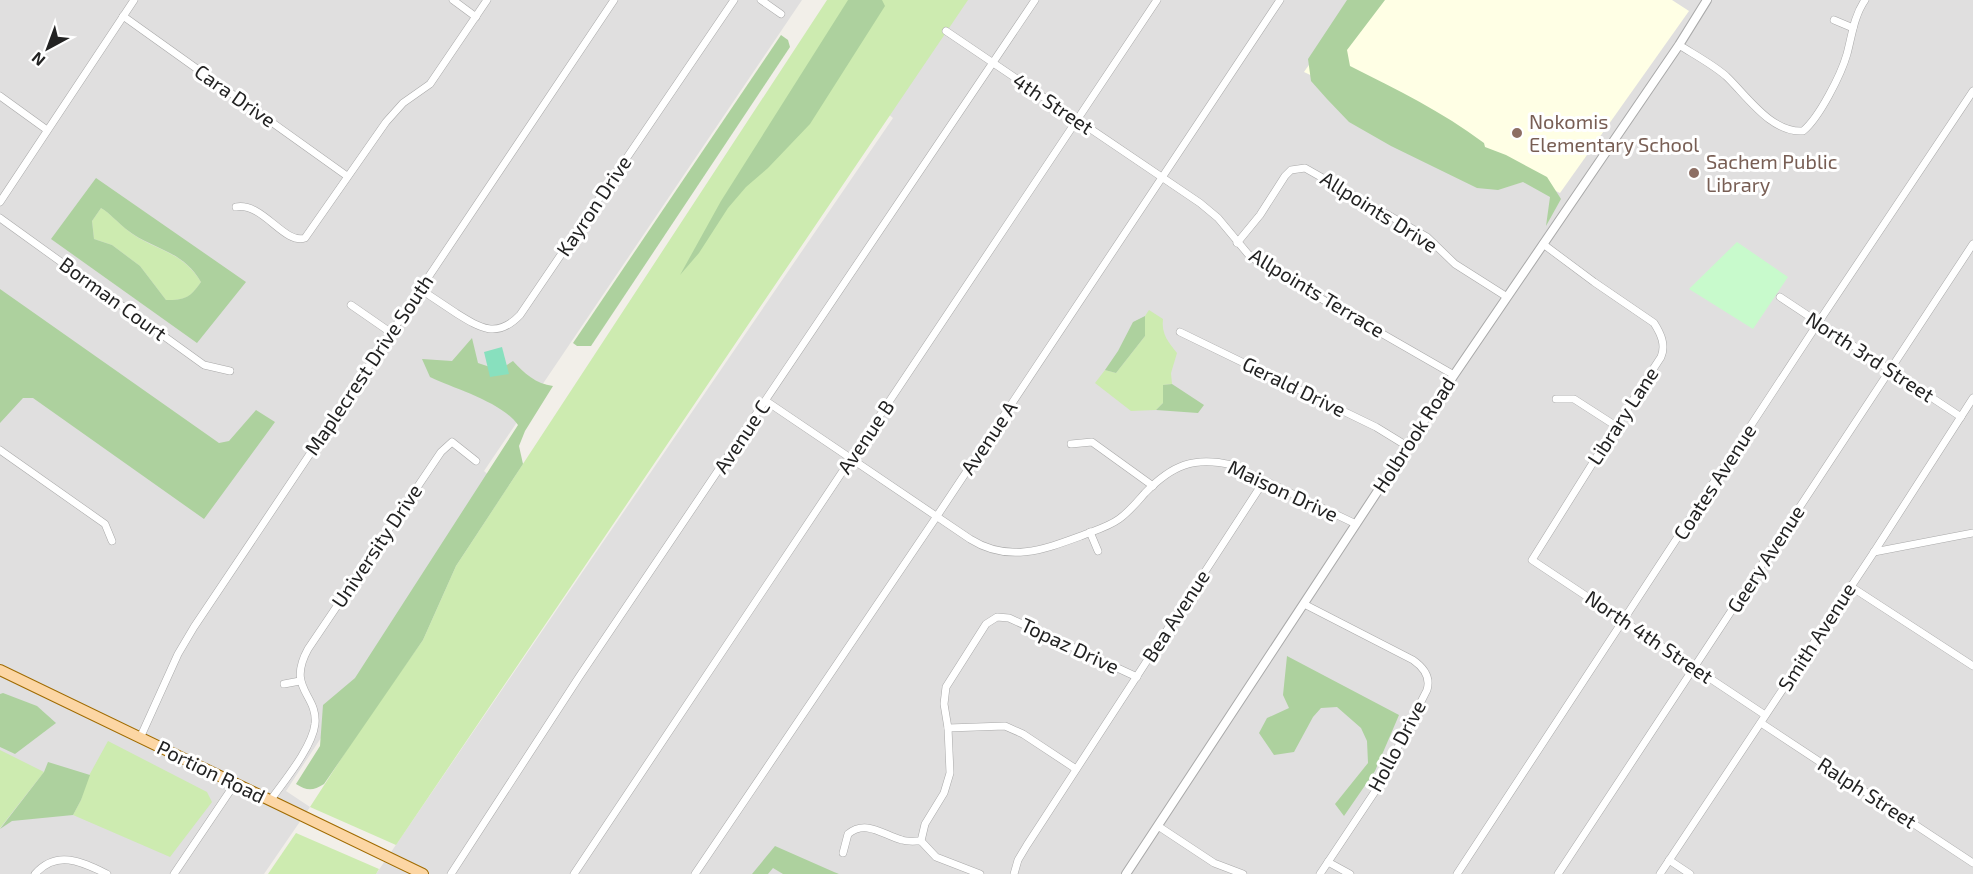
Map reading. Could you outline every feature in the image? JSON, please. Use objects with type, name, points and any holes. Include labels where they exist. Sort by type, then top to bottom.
[{"type":"main road","name":"Portion Road","points":[[0,670],[234,785],[423,874]]},
{"type":"street","points":[[0,202],[134,0]]},
{"type":"street","points":[[453,0],[476,17]]},
{"type":"street","points":[[236,207],[244,206],[253,209],[299,240],[305,238],[386,122],[403,103],[430,84],[488,0]]},
{"type":"street","name":"Maplecrest Drive South","points":[[140,738],[178,654],[194,627],[614,0]]},
{"type":"street","name":"Kayron Drive","points":[[420,289],[478,327],[490,330],[512,323],[520,315],[734,0]]},
{"type":"street","points":[[760,0],[781,14]]},
{"type":"street","name":"Avenue C","points":[[451,874],[579,677],[1035,0]]},
{"type":"street","name":"Avenue B","points":[[574,874],[1157,0]]},
{"type":"street","name":"Avenue A","points":[[695,874],[937,516],[1280,0]]},
{"type":"street","name":"Holbrook Road","points":[[1126,874],[1454,375],[1679,45],[1707,0]]},
{"type":"street","points":[[1679,45],[1725,75],[1770,119],[1788,130],[1803,131],[1830,92],[1846,55],[1864,0]]},
{"type":"street","name":"Cara Drive","points":[[123,16],[347,176]]},
{"type":"street","points":[[1834,20],[1853,28]]},
{"type":"street","name":"4th Street","points":[[946,31],[1162,176]]},
{"type":"street","name":"Coates Avenue","points":[[1457,874],[1973,91]]},
{"type":"street","points":[[0,96],[47,130]]},
{"type":"street","name":"Allpoints Drive","points":[[1237,243],[1260,215],[1285,176],[1291,170],[1305,168],[1427,237],[1455,264],[1507,297]]},
{"type":"street","name":"Allpoints Terrace","points":[[1162,176],[1200,202],[1218,218],[1237,243],[1274,272],[1454,375]]},
{"type":"street","name":"Borman Court","points":[[0,218],[204,364],[230,371]]},
{"type":"street","name":"Library Lane","points":[[1532,560],[1664,350],[1659,330],[1648,318],[1543,244]]},
{"type":"street","name":"Geery Avenue","points":[[1558,874],[1696,668],[1973,244]]},
{"type":"street","name":"North 3rd Street","points":[[1780,297],[1961,417]]},
{"type":"street","points":[[351,305],[390,332]]},
{"type":"street","name":"Gerald Drive","points":[[1180,332],[1376,427],[1407,446]]},
{"type":"street","points":[[1556,399],[1574,399],[1616,426]]},
{"type":"street","name":"Smith Avenue","points":[[1660,874],[1973,399]]},
{"type":"street","name":"Maison Drive","points":[[766,401],[979,545],[991,549],[1014,553],[1044,550],[1090,532],[1118,520],[1135,506],[1153,486],[1177,468],[1191,462],[1207,460],[1232,465],[1356,524]]},
{"type":"street","name":"University Drive","points":[[300,681],[300,669],[308,649],[441,452],[452,442],[476,461]]},
{"type":"street","points":[[1071,444],[1092,442],[1153,486]]},
{"type":"street","points":[[0,450],[105,524],[112,540]]},
{"type":"street","name":"Bea Avenue","points":[[1014,874],[1018,860],[1027,845],[1264,482]]},
{"type":"street","points":[[1090,532],[1098,551]]},
{"type":"street","points":[[1874,552],[1973,533]]},
{"type":"street","name":"North 4th Street","points":[[1532,560],[1765,715]]},
{"type":"street","points":[[1850,585],[1973,666]]},
{"type":"street","name":"Hollo Drive","points":[[1304,604],[1413,660],[1424,670],[1428,682],[1427,690],[1376,790],[1320,874]]},
{"type":"street","name":"Topaz Drive","points":[[921,841],[925,824],[948,783],[951,763],[944,704],[946,687],[986,624],[997,617],[1009,618],[1137,677]]},
{"type":"street","points":[[270,801],[314,733],[313,712],[300,681],[284,684]]},
{"type":"street","name":"Ralph Street","points":[[1761,723],[1973,863]]},
{"type":"street","points":[[948,728],[1005,726],[1023,734],[1076,769]]},
{"type":"street","points":[[174,874],[234,785]]},
{"type":"street","points":[[1158,826],[1214,863],[1243,874]]},
{"type":"street","points":[[843,853],[848,834],[861,827],[868,827],[902,840],[921,841],[936,857],[980,874]]},
{"type":"street","points":[[35,874],[42,866],[62,860],[84,863],[107,874]]},
{"type":"street","points":[[1669,860],[1690,874]]},
{"type":"street","points":[[1328,862],[1350,874]]},
{"type":"shaded area","points":[[0,0],[802,0],[484,471],[492,478],[286,791],[310,807],[264,874],[0,874]]},
{"type":"shaded area","points":[[967,0],[1973,0],[1973,874],[376,874],[893,118],[888,114]]},
{"type":"shaded area","name":"Nokomis Elementary School","points":[[1354,0],[1672,0],[1689,11],[1560,193],[1304,72]]},
{"type":"green space","points":[[827,0],[968,0],[396,845],[310,807],[363,725],[423,640],[456,566]]},
{"type":"green space","points":[[848,0],[882,0],[885,6],[810,124],[768,168],[746,187],[728,208],[699,253],[680,275],[721,201]]},
{"type":"green space","points":[[1347,0],[1385,0],[1347,50],[1350,66],[1435,111],[1468,131],[1484,143],[1485,147],[1506,155],[1547,177],[1561,199],[1546,226],[1550,197],[1523,182],[1498,190],[1477,188],[1391,146],[1349,122],[1311,81],[1308,59]]},
{"type":"green space","points":[[781,35],[788,40],[790,47],[591,346],[577,346],[573,343]]},
{"type":"green space","points":[[96,178],[246,282],[197,343],[51,239]],"holes":[[[101,208],[136,236],[185,263],[201,282],[194,292],[183,299],[166,300],[140,266],[112,245],[94,239],[92,221]]]},
{"type":"green space","points":[[101,208],[136,236],[175,257],[193,271],[201,282],[194,292],[183,299],[166,300],[140,266],[112,245],[94,239],[92,221]]},
{"type":"green space","points":[[1737,242],[1788,277],[1753,329],[1689,289]]},
{"type":"green space","points":[[0,289],[219,443],[229,441],[256,410],[275,422],[204,519],[33,398],[23,398],[0,423]]},
{"type":"green space","points":[[1149,310],[1163,319],[1164,334],[1177,353],[1171,373],[1172,384],[1163,385],[1163,403],[1156,410],[1131,411],[1095,383],[1105,370],[1116,373],[1145,336],[1145,316]]},
{"type":"green space","points":[[1145,316],[1145,336],[1116,373],[1105,370],[1133,322]]},
{"type":"green space","points":[[472,338],[478,363],[499,370],[513,361],[531,377],[553,386],[525,431],[519,446],[523,464],[456,566],[423,640],[324,784],[313,789],[303,788],[296,784],[320,746],[323,705],[355,678],[518,425],[501,409],[490,403],[430,377],[422,359],[452,361]]},
{"type":"green space","points":[[502,347],[509,374],[490,377],[484,352]]},
{"type":"green space","points":[[1172,384],[1204,405],[1198,413],[1156,410],[1163,403],[1163,385]]},
{"type":"green space","points":[[1287,656],[1399,715],[1375,771],[1344,816],[1335,804],[1368,763],[1367,741],[1361,728],[1337,707],[1321,708],[1313,717],[1294,752],[1274,755],[1259,733],[1267,718],[1289,708],[1283,695]]},
{"type":"green space","points":[[3,693],[37,706],[56,723],[15,754],[0,747],[0,694]]},
{"type":"green space","points":[[108,741],[207,792],[212,802],[170,857],[73,815],[81,800],[86,781]]},
{"type":"green space","points":[[0,750],[44,772],[0,828]]},
{"type":"green space","points":[[48,762],[90,775],[73,815],[12,821],[0,829],[44,772]]},
{"type":"green space","points":[[296,833],[379,869],[376,874],[268,874]]},
{"type":"green space","points":[[775,846],[839,874],[783,874],[773,868],[768,874],[752,874]]},
{"type":"place","name":"Nokomis Elementary School","points":[[1517,133]]},
{"type":"place","name":"Sachem Public Library","points":[[1694,173]]}]
